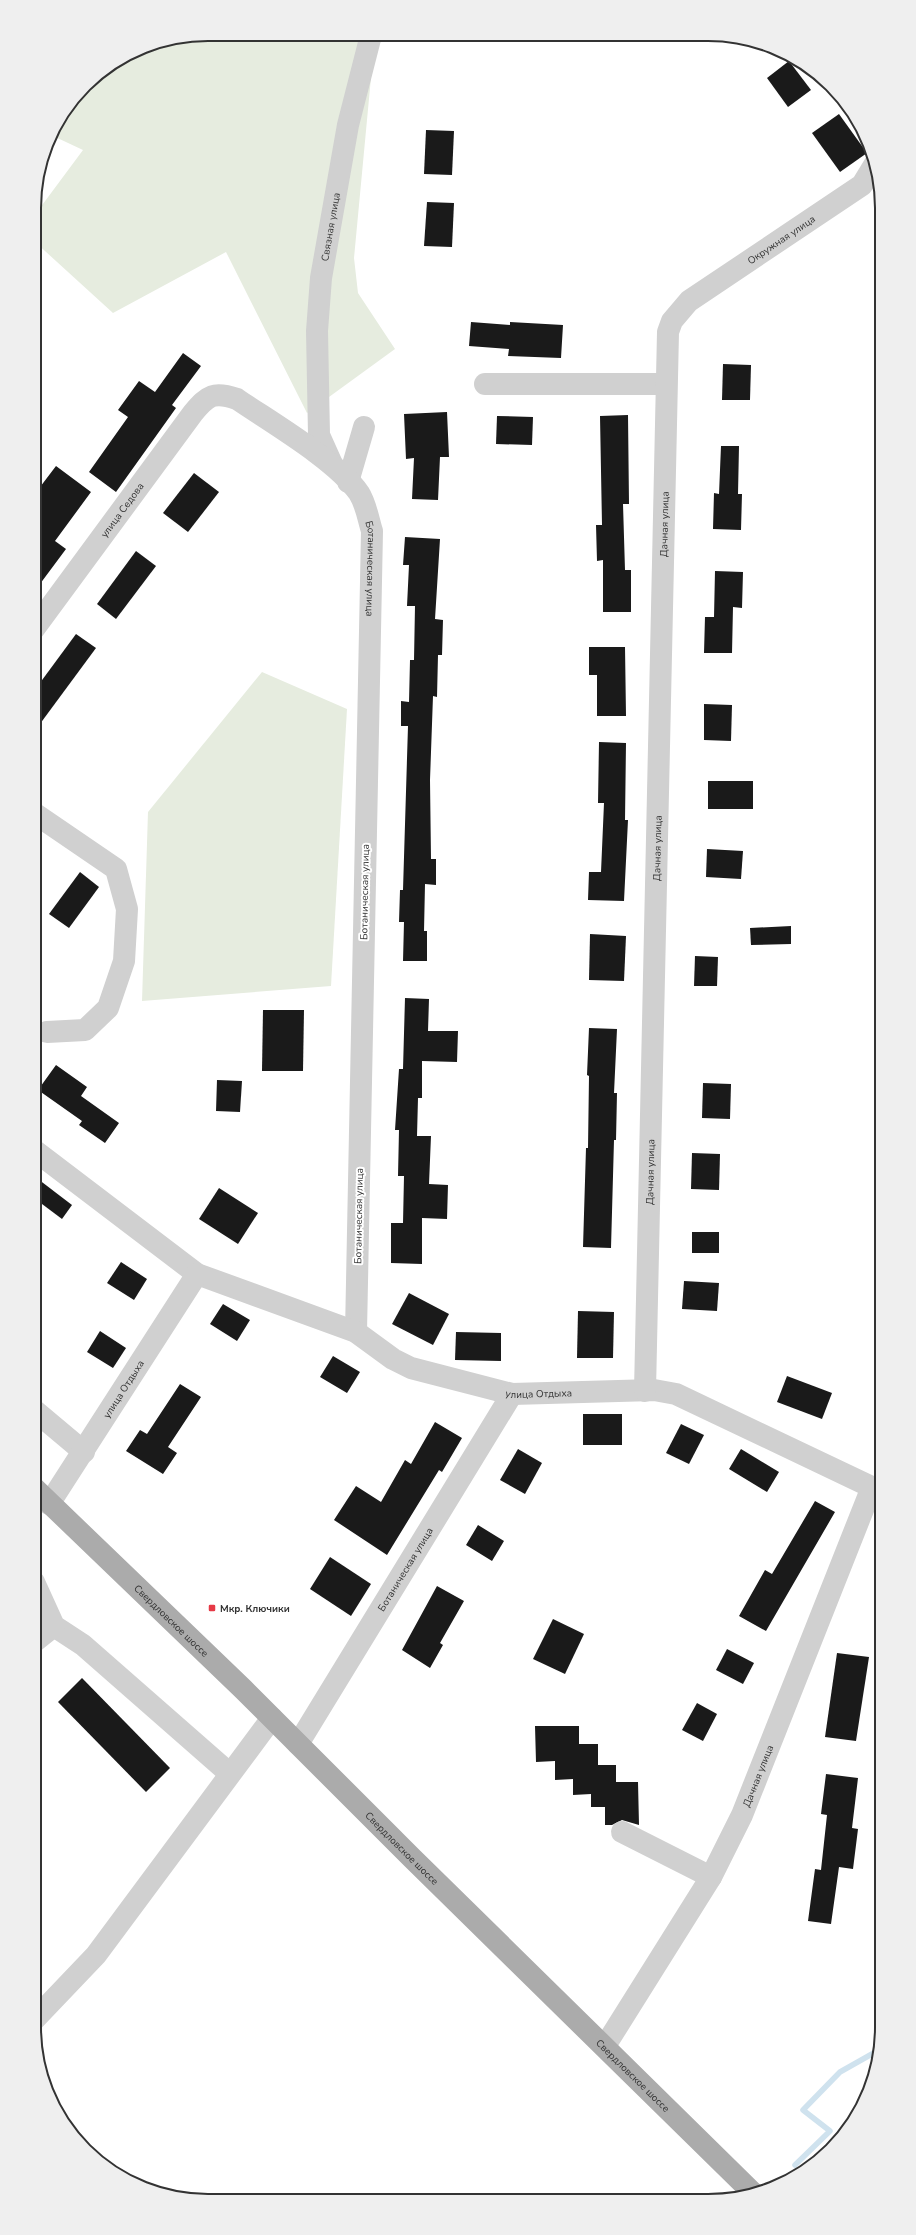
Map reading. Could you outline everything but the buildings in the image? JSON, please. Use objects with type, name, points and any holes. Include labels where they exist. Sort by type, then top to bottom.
[{"type":"main road","name":"Свердловское шоссе","points":[[42,1498],[186,1633],[749,2189]]},
{"type":"street","name":"Связная улица","points":[[333,465],[319,435],[317,331],[321,278],[348,125],[369,41]]},
{"type":"street","name":"Окружная улица","points":[[681,310],[689,301],[862,185],[871,171]]},
{"type":"street","name":"Дачная улица","points":[[645,1391],[666,384],[668,332],[672,321],[681,310]]},
{"type":"street","points":[[485,384],[666,384]]},
{"type":"street","name":"улица Седова","points":[[41,619],[193,413],[204,401],[213,395],[226,395],[237,399],[333,465]]},
{"type":"street","points":[[348,482],[364,427]]},
{"type":"street","name":"Ботаническая улица","points":[[333,465],[359,493],[366,508],[372,531],[356,1332]]},
{"type":"street","points":[[41,818],[116,869],[127,909],[124,961],[108,1008],[85,1030],[47,1032]]},
{"type":"street","name":"улица Отдыха","points":[[41,1155],[197,1274],[356,1332],[393,1359],[411,1368],[512,1394],[654,1390],[676,1394],[875,1488]]},
{"type":"street","name":"улица Отдыха","points":[[42,1498],[84,1452],[197,1274]]},
{"type":"street","name":"Ботаническая улица","points":[[298,1744],[512,1394]]},
{"type":"street","points":[[41,1416],[84,1452]]},
{"type":"street","name":"Дачная улица","points":[[605,2046],[712,1877],[742,1815],[875,1494]]},
{"type":"street","points":[[41,1597],[54,1626],[89,1650],[229,1773]]},
{"type":"street","points":[[41,1636],[54,1626]]},
{"type":"street","points":[[41,2013],[96,1955],[149,1885],[229,1773],[272,1718]]},
{"type":"street","points":[[622,1832],[712,1877]]},
{"type":"shaded area","points":[[197,41],[374,41],[354,258],[358,293],[395,349],[307,413],[226,252],[113,313],[41,247],[41,207],[83,150],[57,138],[63,124],[75,106],[106,75],[124,63],[154,50],[175,44]]},
{"type":"shaded area","points":[[262,672],[347,709],[331,986],[142,1001],[148,812]]},
{"type":"waterway","points":[[795,2165],[830,2131],[803,2110],[840,2072],[873,2053]]},
{"type":"place","name":"Мкр. Ключики","points":[[212,1608]]}]
